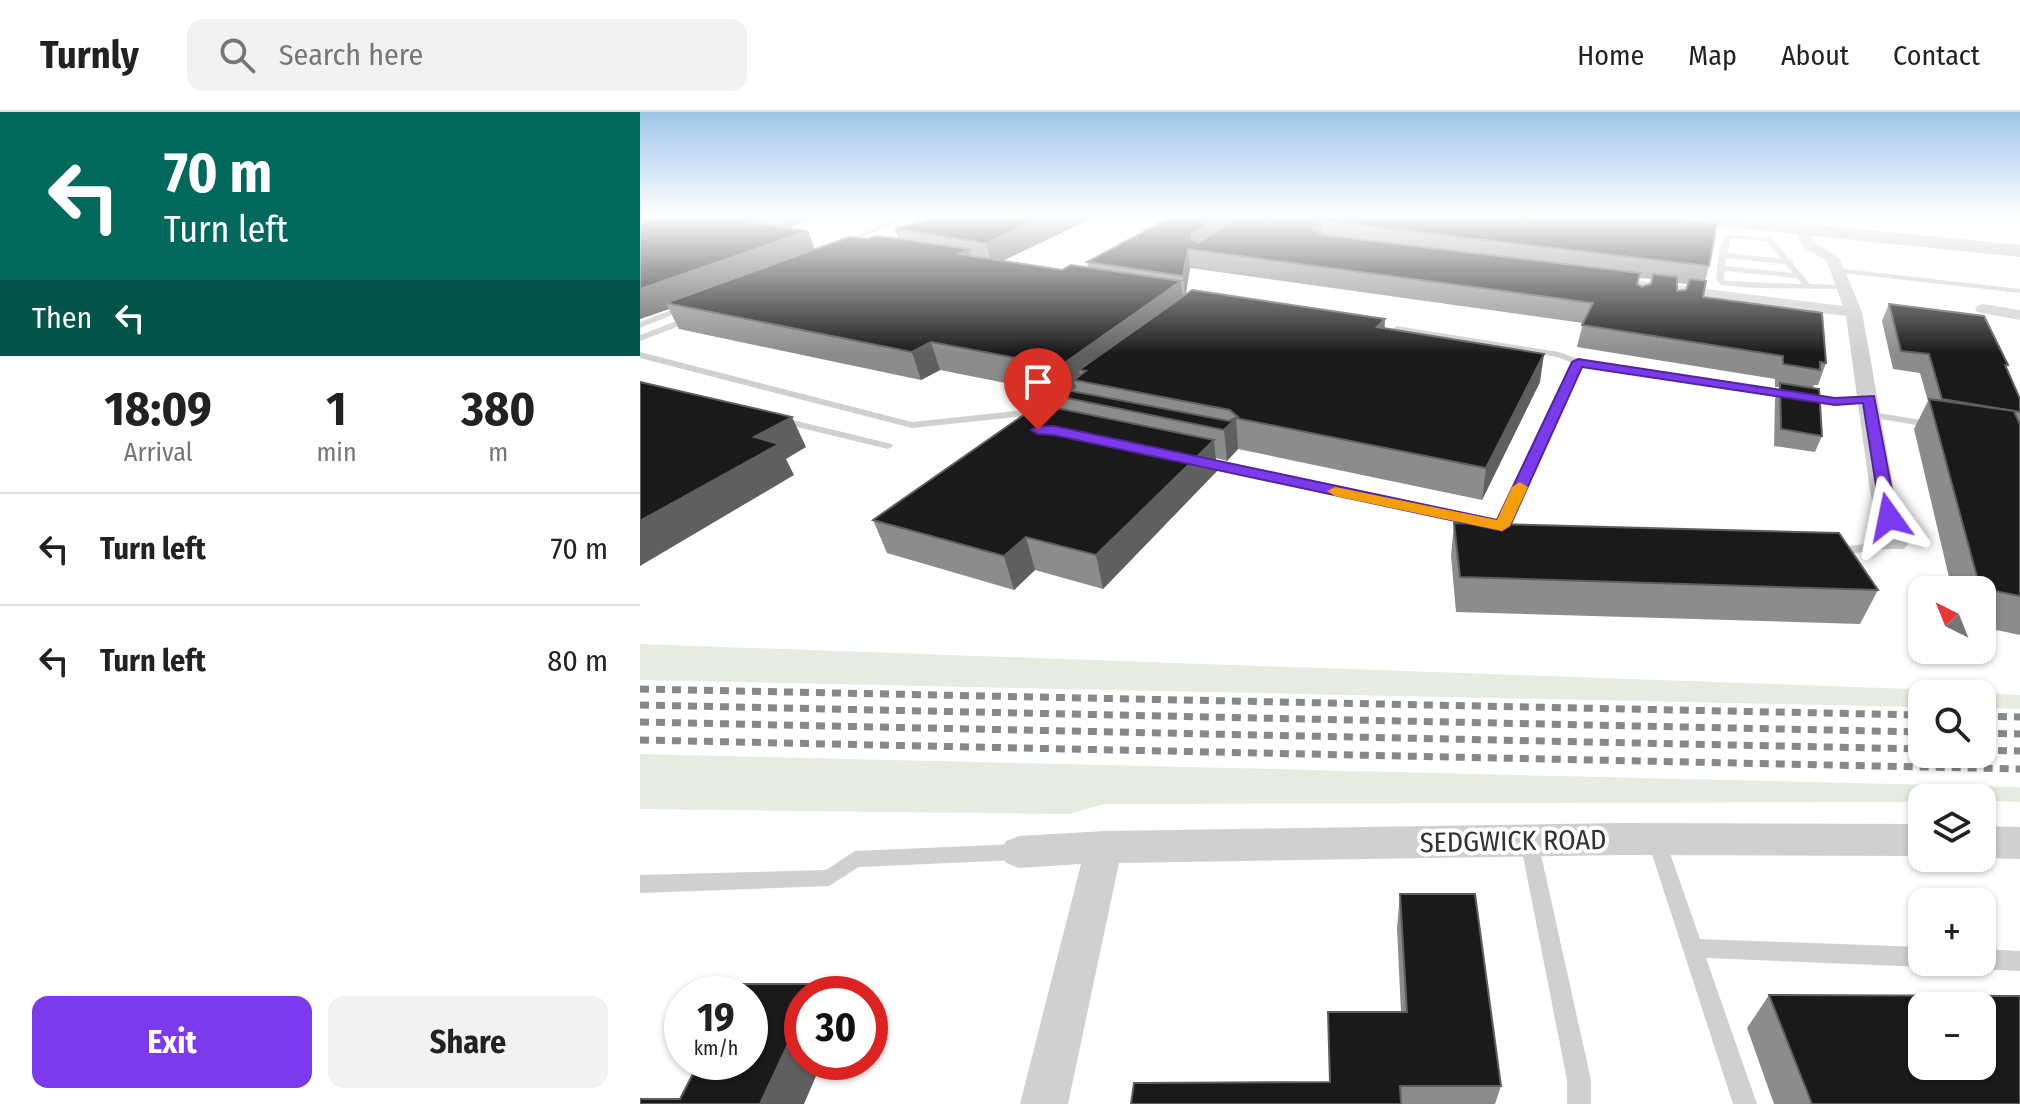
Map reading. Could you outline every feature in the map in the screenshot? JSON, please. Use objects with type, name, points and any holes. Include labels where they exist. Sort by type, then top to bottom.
[{"type":"street","points":[[1826,261],[1837,272],[1854,312],[1882,491],[1895,544]]},
{"type":"street","points":[[1837,272],[1841,261]]},
{"type":"street","points":[[1584,279],[1717,300],[1854,312]]},
{"type":"street","points":[[1983,309],[2020,315]]},
{"type":"street","name":"SEDGWICK ROAD","points":[[1019,852],[1104,847],[1656,839],[1908,840]]},
{"type":"street","points":[[1996,842],[2020,843]]},
{"type":"street","points":[[1044,1104],[1104,847]]},
{"type":"lane","points":[[1722,261],[1720,280],[1724,283],[1768,288],[1807,285],[1837,272],[2020,291]]},
{"type":"lane","points":[[1784,261],[1791,262],[1807,285]]},
{"type":"lane","points":[[1721,268],[1801,276]]},
{"type":"lane","points":[[640,325],[698,303]]},
{"type":"lane","points":[[640,338],[697,316]]},
{"type":"lane","points":[[1397,329],[1559,355],[1578,362],[1870,407],[1945,427]]},
{"type":"lane","points":[[640,355],[912,425],[1058,410]]},
{"type":"lane","points":[[1502,526],[1578,362]]},
{"type":"lane","points":[[764,416],[888,446]]},
{"type":"lane","points":[[1178,458],[1529,533]]},
{"type":"lane","points":[[1825,553],[1895,544]]},
{"type":"lane","points":[[1656,839],[1745,1104]]},
{"type":"lane","points":[[1529,841],[1579,1080],[1579,1104]]},
{"type":"lane","points":[[640,884],[829,878],[855,859],[1019,852]]},
{"type":"lane","points":[[1693,948],[1908,956]]},
{"type":"lane","points":[[1996,960],[2020,961]]},
{"type":"shaded area","points":[[640,644],[1908,689],[1908,707],[640,680]]},
{"type":"shaded area","points":[[1996,694],[2020,695],[2020,709],[1996,708]]},
{"type":"shaded area","points":[[640,754],[1908,784],[1908,802],[1104,804],[1069,814],[640,809]]},
{"type":"shaded area","points":[[1996,786],[2020,787],[2020,802],[1996,801]]},
{"type":"building","points":[[640,261],[720,261],[640,289]]},
{"type":"building","points":[[782,261],[1006,261],[1062,270],[1071,265],[1181,281],[1060,366],[931,342],[912,352],[666,303]]},
{"type":"building","points":[[1088,261],[1186,261],[1183,276]]},
{"type":"building","points":[[1280,261],[1542,261],[1640,273],[1637,284],[1642,287],[1651,284],[1653,274],[1677,277],[1677,291],[1686,290],[1690,279],[1706,281],[1703,297],[1822,313],[1826,363],[1820,362],[1820,370],[1783,364],[1783,356],[1582,325],[1593,303]]},
{"type":"building","points":[[1669,261],[1710,261],[1709,266]]},
{"type":"building","points":[[1192,290],[1385,319],[1377,327],[1544,354],[1486,468],[1236,418],[1224,430],[1052,395],[1061,389],[1229,421],[1238,417],[1230,410],[1074,380],[1086,371],[1079,370]]},
{"type":"building","points":[[1889,304],[1984,316],[2008,365],[2005,365],[2020,399],[2020,412],[1942,399],[1929,354],[1901,351]]},
{"type":"building","points":[[640,382],[792,417],[754,437],[779,444],[640,521]]},
{"type":"building","points":[[1780,383],[1819,389],[1822,436],[1781,429]]},
{"type":"building","points":[[1929,399],[2014,411],[2020,425],[2020,596],[1996,591],[1996,576],[1977,576]]},
{"type":"building","points":[[1047,406],[1214,440],[1096,555],[1026,537],[1004,556],[873,520],[1035,407]]},
{"type":"building","points":[[1454,523],[1839,533],[1878,590],[1460,577]]},
{"type":"building","points":[[1400,894],[1475,894],[1501,1086],[1400,1086],[1401,1104],[1131,1104],[1134,1083],[1330,1082],[1328,1012],[1407,1012]]},
{"type":"building","points":[[768,984],[784,984],[784,1053],[760,1104],[640,1104],[640,1099],[680,1099],[690,1080],[768,1080]]},
{"type":"building","points":[[1769,995],[1908,996],[1908,1080],[1996,1080],[1996,996],[2020,996],[2020,1104],[1812,1104]]},
{"type":"railway","points":[[640,689],[1908,715]]},
{"type":"railway","points":[[640,705],[1908,732]]},
{"type":"railway","points":[[1996,716],[2020,717]]},
{"type":"railway","points":[[640,722],[1908,749]]},
{"type":"railway","points":[[1996,733],[2020,734]]},
{"type":"railway","points":[[640,740],[2020,769]]},
{"type":"railway","points":[[1996,750],[2020,751]]},
{"type":"slow traffic","points":[[1335,491],[1502,526],[1520,487]]},
{"type":"route","points":[[1038,430],[1054,430],[1502,526],[1578,362],[1835,402],[1869,398],[1882,491],[1889,517]]}]
